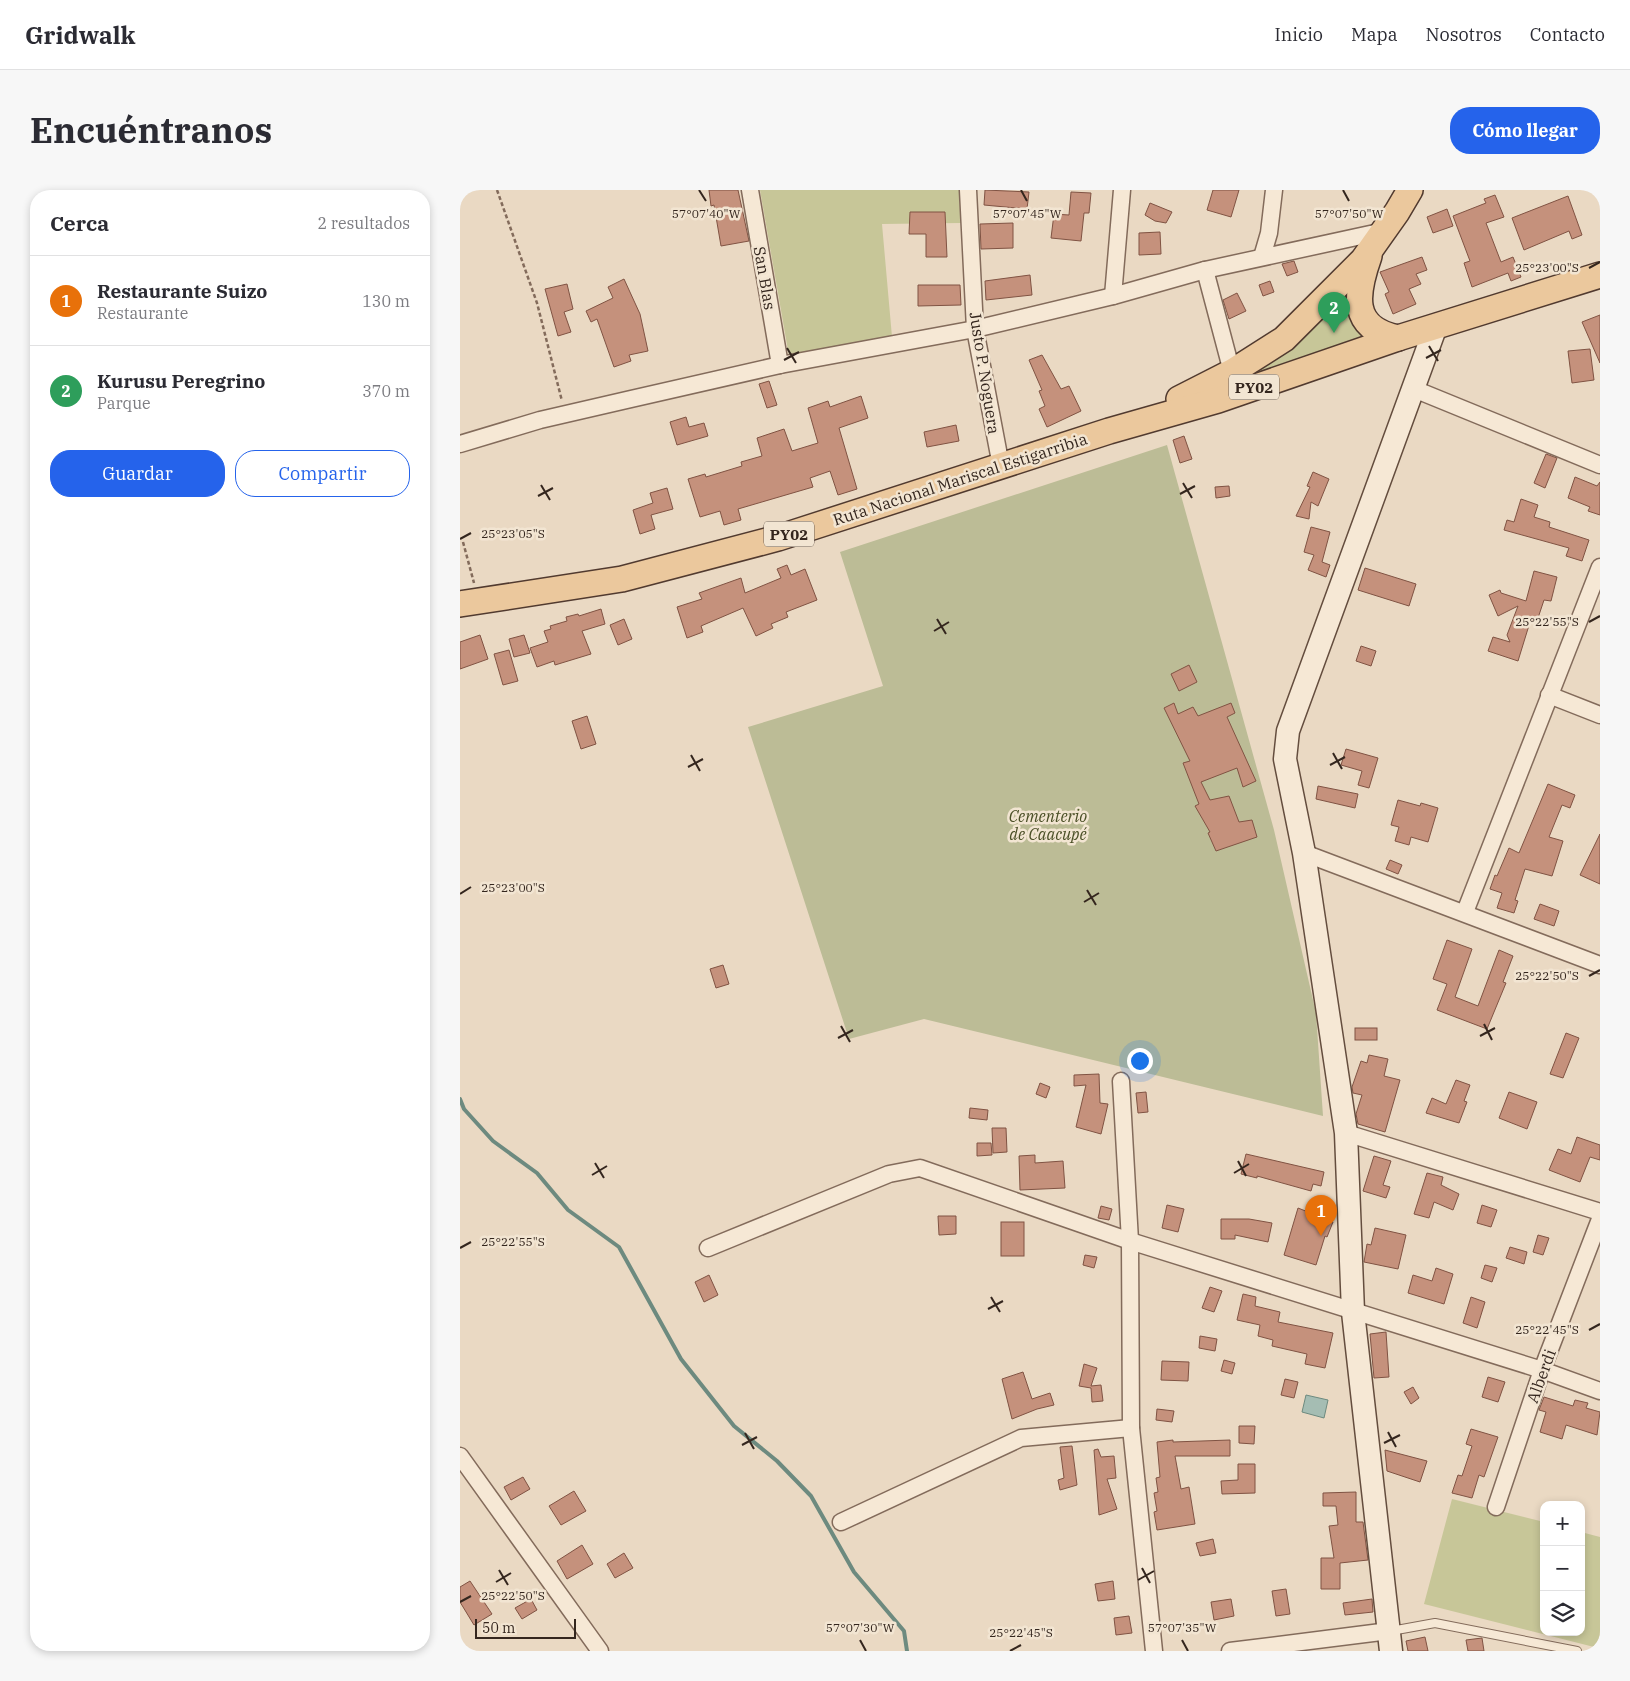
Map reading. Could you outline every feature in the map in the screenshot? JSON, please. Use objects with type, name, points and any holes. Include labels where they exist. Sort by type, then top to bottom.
[{"type":"main road","name":"Ruta Nacional Mariscal Estigarribia","points":[[1109,431],[1186,396],[1232,372],[1284,339],[1378,239],[1410,190]]},
{"type":"main road","points":[[1378,239],[1358,290],[1358,301],[1368,323],[1377,332],[1398,338]]},
{"type":"main road","name":"PY02","points":[[1398,338],[1600,275]]},
{"type":"main road","name":"Ruta Nacional Mariscal Estigarribia","points":[[470,602],[622,579],[778,538],[1109,431],[1218,400],[1398,338]]},
{"type":"street","name":"San Blas","points":[[750,190],[780,365]]},
{"type":"street","name":"Justo P. Noguera","points":[[968,190],[975,329],[1001,466]]},
{"type":"street","points":[[1113,296],[1122,190]]},
{"type":"street","points":[[1262,257],[1268,233],[1274,190]]},
{"type":"street","points":[[460,444],[566,414],[780,365],[975,329],[1113,296],[1205,270],[1262,257],[1378,239]]},
{"type":"street","points":[[1205,270],[1232,372]]},
{"type":"street","points":[[1230,1651],[1390,1641],[1353,1312],[1346,1133],[1304,853],[1285,759],[1288,731],[1436,326]]},
{"type":"street","points":[[1414,389],[1600,465]]},
{"type":"street","points":[[1465,912],[1600,567]]},
{"type":"street","points":[[1549,695],[1600,715]]},
{"type":"street","points":[[1304,853],[1465,912],[1600,966]]},
{"type":"street","points":[[1121,1081],[1130,1241],[1131,1428],[1154,1651]]},
{"type":"street","points":[[1346,1133],[1600,1212]]},
{"type":"street","points":[[708,1248],[889,1174],[920,1168],[1130,1241],[1542,1370],[1600,1391]]},
{"type":"street","name":"Alberdi","points":[[1496,1507],[1542,1370],[1600,1219]]},
{"type":"street","points":[[841,1522],[1021,1438],[1131,1428]]},
{"type":"street","points":[[460,1456],[600,1651]]},
{"type":"lane","points":[[1390,1641],[1436,1623],[1577,1651]]},
{"type":"path","points":[[497,190],[537,303],[566,414]]},
{"type":"path","points":[[462,542],[470,602]]},
{"type":"green space","points":[[760,190],[959,190],[961,223],[882,224],[892,337],[789,356]]},
{"type":"green space","points":[[1350,286],[1367,336],[1239,381]]},
{"type":"green space","name":"Cementerio de Caacupé","points":[[1167,445],[1274,830],[1316,1013],[1323,1116],[924,1019],[849,1039],[748,727],[883,686],[840,552]]},
{"type":"green space","points":[[1452,1499],[1540,1521],[1540,1633],[1424,1604]]},
{"type":"green space","points":[[1585,1533],[1600,1537],[1600,1639],[1598,1648],[1551,1636],[1585,1636]]},
{"type":"shaded area","points":[[1306,1395],[1328,1400],[1324,1418],[1302,1412]]},
{"type":"building","points":[[709,190],[738,190],[749,241],[721,246],[714,205],[711,206]]},
{"type":"building","points":[[985,190],[1029,192],[1027,209],[984,205]]},
{"type":"building","points":[[1213,190],[1239,190],[1231,217],[1207,210]]},
{"type":"building","points":[[1071,192],[1091,193],[1089,213],[1084,213],[1081,241],[1051,238],[1054,214],[1069,215]]},
{"type":"building","points":[[1495,195],[1504,217],[1486,223],[1501,262],[1513,257],[1521,277],[1511,281],[1508,273],[1472,287],[1464,263],[1470,261],[1453,216],[1486,203],[1484,199]]},
{"type":"building","points":[[1568,196],[1582,235],[1572,239],[1569,231],[1524,250],[1512,218]]},
{"type":"building","points":[[1150,203],[1172,212],[1166,223],[1155,221],[1145,215]]},
{"type":"building","points":[[1447,209],[1453,226],[1433,233],[1427,217]]},
{"type":"building","points":[[910,212],[945,212],[947,257],[926,257],[926,234],[909,234]]},
{"type":"building","points":[[1013,223],[1013,248],[981,249],[980,224]]},
{"type":"building","points":[[1160,232],[1161,254],[1139,255],[1139,233]]},
{"type":"building","points":[[1422,257],[1427,270],[1416,274],[1421,284],[1409,289],[1416,304],[1393,314],[1385,294],[1389,292],[1380,272]]},
{"type":"building","points":[[1294,261],[1298,272],[1287,276],[1282,264]]},
{"type":"building","points":[[1030,275],[1032,295],[986,300],[985,281]]},
{"type":"building","points":[[624,279],[640,314],[648,351],[629,355],[631,361],[614,367],[597,319],[591,322],[586,311],[613,298],[608,287]]},
{"type":"building","points":[[1270,281],[1274,292],[1263,296],[1259,285]]},
{"type":"building","points":[[567,284],[573,309],[564,312],[571,332],[558,336],[545,289]]},
{"type":"building","points":[[918,285],[960,285],[961,305],[918,306]]},
{"type":"building","points":[[1237,293],[1246,311],[1229,319],[1223,300]]},
{"type":"building","points":[[1600,315],[1600,363],[1582,322]]},
{"type":"building","points":[[1590,349],[1594,380],[1572,383],[1568,351]]},
{"type":"building","points":[[1042,355],[1061,389],[1069,386],[1081,411],[1047,427],[1039,409],[1045,406],[1039,391],[1042,390],[1029,360]]},
{"type":"building","points":[[769,381],[777,405],[767,408],[759,384]]},
{"type":"building","points":[[861,396],[868,418],[839,428],[857,489],[838,495],[830,471],[810,478],[813,487],[738,509],[741,520],[724,525],[720,511],[700,517],[688,479],[705,474],[706,477],[742,466],[741,462],[762,456],[757,438],[784,429],[792,451],[818,443],[808,408],[828,401],[830,407]]},
{"type":"building","points":[[686,417],[689,427],[704,423],[708,436],[677,445],[670,422]]},
{"type":"building","points":[[956,425],[959,441],[927,447],[924,432]]},
{"type":"building","points":[[1184,436],[1192,459],[1180,463],[1173,440]]},
{"type":"building","points":[[1546,454],[1557,458],[1545,488],[1534,483]]},
{"type":"building","points":[[1313,472],[1329,479],[1318,506],[1311,502],[1309,519],[1296,516],[1310,487],[1307,486]]},
{"type":"building","points":[[1575,477],[1597,486],[1600,482],[1600,515],[1588,511],[1590,507],[1568,498]]},
{"type":"building","points":[[1229,486],[1230,496],[1216,498],[1215,487]]},
{"type":"building","points":[[667,488],[673,509],[651,515],[655,529],[640,534],[633,510],[653,503],[650,493]]},
{"type":"building","points":[[1521,499],[1538,505],[1534,517],[1550,522],[1549,527],[1589,540],[1582,561],[1566,556],[1569,548],[1504,530],[1507,520],[1514,522]]},
{"type":"building","points":[[1311,527],[1330,532],[1322,562],[1330,565],[1326,577],[1308,570],[1314,555],[1304,552]]},
{"type":"building","points":[[787,565],[791,575],[805,569],[817,600],[786,612],[788,617],[771,624],[773,628],[756,636],[743,608],[701,626],[703,632],[687,638],[677,607],[702,599],[699,593],[741,578],[745,593],[781,578],[777,569]]},
{"type":"building","points":[[1365,568],[1416,584],[1409,606],[1358,590]]},
{"type":"building","points":[[1534,571],[1557,577],[1551,601],[1544,600],[1536,624],[1530,622],[1518,661],[1488,651],[1493,637],[1510,642],[1507,635],[1518,606],[1498,616],[1489,595],[1500,590],[1501,593],[1526,601]]},
{"type":"building","points":[[601,609],[605,624],[582,631],[591,654],[555,665],[554,661],[537,667],[530,648],[548,642],[544,631],[551,629],[550,626],[567,621],[566,617],[578,614],[579,616]]},
{"type":"building","points":[[624,619],[632,639],[618,645],[610,625]]},
{"type":"building","points":[[480,635],[488,659],[460,669],[460,642]]},
{"type":"building","points":[[524,635],[530,653],[514,657],[509,639]]},
{"type":"building","points":[[1361,646],[1376,651],[1371,666],[1356,661]]},
{"type":"building","points":[[509,650],[518,681],[503,685],[494,654]]},
{"type":"building","points":[[1189,665],[1197,682],[1179,691],[1171,674]]},
{"type":"building","points":[[1174,703],[1178,714],[1193,707],[1198,716],[1231,703],[1235,713],[1227,717],[1256,781],[1243,787],[1237,768],[1201,782],[1210,800],[1229,796],[1239,822],[1252,820],[1257,837],[1216,851],[1208,833],[1210,832],[1195,806],[1199,804],[1183,763],[1190,761],[1164,708]]},
{"type":"building","points":[[587,716],[596,744],[581,749],[572,721]]},
{"type":"building","points":[[1346,749],[1378,758],[1369,788],[1358,785],[1362,771],[1341,765]]},
{"type":"building","points":[[1548,784],[1575,795],[1570,808],[1562,805],[1549,837],[1563,841],[1552,876],[1525,869],[1515,900],[1518,901],[1514,913],[1497,908],[1502,893],[1490,889],[1495,875],[1497,876],[1509,848],[1519,853]]},
{"type":"building","points":[[1318,786],[1358,794],[1355,808],[1316,799]]},
{"type":"building","points":[[1398,800],[1420,806],[1421,803],[1438,808],[1428,842],[1411,837],[1409,845],[1395,841],[1399,827],[1391,825]]},
{"type":"building","points":[[1600,834],[1600,884],[1580,875]]},
{"type":"building","points":[[1390,860],[1402,865],[1398,874],[1386,869]]},
{"type":"building","points":[[1540,904],[1559,911],[1554,926],[1534,919]]},
{"type":"building","points":[[1447,940],[1472,949],[1455,997],[1478,1006],[1499,950],[1513,956],[1503,982],[1506,983],[1487,1029],[1437,1010],[1447,984],[1433,979]]},
{"type":"building","points":[[723,965],[729,984],[716,988],[710,969]]},
{"type":"building","points":[[1355,1028],[1377,1028],[1377,1040],[1355,1040]]},
{"type":"building","points":[[1566,1033],[1579,1038],[1563,1078],[1550,1074]]},
{"type":"building","points":[[1369,1055],[1388,1059],[1384,1076],[1400,1080],[1385,1132],[1358,1124],[1356,1114],[1362,1095],[1353,1093],[1352,1087],[1361,1061],[1367,1063]]},
{"type":"building","points":[[1099,1074],[1100,1103],[1108,1104],[1101,1134],[1076,1127],[1086,1085],[1074,1086],[1074,1075]]},
{"type":"building","points":[[1456,1080],[1470,1085],[1464,1101],[1467,1102],[1459,1123],[1426,1113],[1432,1098],[1446,1104]]},
{"type":"building","points":[[1040,1083],[1050,1087],[1046,1098],[1036,1094]]},
{"type":"building","points":[[1146,1092],[1148,1112],[1138,1113],[1136,1093]]},
{"type":"building","points":[[1509,1092],[1537,1102],[1527,1129],[1499,1118]]},
{"type":"building","points":[[970,1108],[988,1110],[987,1120],[969,1118]]},
{"type":"building","points":[[992,1128],[1006,1128],[1007,1152],[993,1153]]},
{"type":"building","points":[[1577,1137],[1600,1145],[1600,1160],[1590,1157],[1580,1182],[1549,1170],[1558,1149],[1571,1154]]},
{"type":"building","points":[[977,1143],[991,1143],[992,1155],[977,1156]]},
{"type":"building","points":[[1246,1154],[1324,1172],[1321,1186],[1313,1184],[1311,1191],[1257,1176],[1257,1178],[1241,1174]]},
{"type":"building","points":[[1035,1155],[1035,1163],[1063,1161],[1065,1188],[1020,1190],[1019,1156]]},
{"type":"building","points":[[1374,1156],[1391,1161],[1383,1185],[1390,1187],[1386,1198],[1363,1191]]},
{"type":"building","points":[[1427,1173],[1443,1177],[1441,1185],[1459,1194],[1453,1210],[1434,1202],[1429,1218],[1414,1214]]},
{"type":"building","points":[[1167,1205],[1184,1209],[1178,1232],[1162,1228]]},
{"type":"building","points":[[1482,1205],[1497,1210],[1491,1227],[1477,1223]]},
{"type":"building","points":[[1101,1206],[1112,1209],[1109,1220],[1098,1218]]},
{"type":"building","points":[[1298,1208],[1333,1222],[1327,1237],[1325,1236],[1316,1265],[1284,1255]]},
{"type":"building","points":[[938,1216],[956,1216],[956,1234],[939,1235]]},
{"type":"building","points":[[1221,1219],[1249,1219],[1272,1223],[1268,1242],[1235,1235],[1235,1239],[1221,1239]]},
{"type":"building","points":[[1001,1222],[1024,1222],[1024,1256],[1001,1256]]},
{"type":"building","points":[[1375,1228],[1406,1235],[1398,1269],[1364,1262],[1367,1244],[1371,1245]]},
{"type":"building","points":[[1538,1235],[1549,1238],[1543,1255],[1533,1252]]},
{"type":"building","points":[[1510,1247],[1527,1252],[1524,1264],[1506,1258]]},
{"type":"building","points":[[1085,1255],[1097,1257],[1094,1268],[1083,1265]]},
{"type":"building","points":[[1485,1265],[1497,1268],[1492,1282],[1481,1278]]},
{"type":"building","points":[[1436,1268],[1453,1274],[1444,1304],[1408,1293],[1413,1275],[1432,1281]]},
{"type":"building","points":[[709,1275],[718,1295],[704,1302],[695,1282]]},
{"type":"building","points":[[1210,1287],[1222,1291],[1214,1312],[1202,1308]]},
{"type":"building","points":[[1243,1294],[1256,1297],[1255,1306],[1280,1312],[1278,1322],[1333,1333],[1325,1368],[1305,1364],[1307,1354],[1272,1346],[1273,1340],[1258,1336],[1260,1325],[1237,1320]]},
{"type":"building","points":[[1471,1297],[1485,1302],[1477,1328],[1463,1323]]},
{"type":"building","points":[[1386,1332],[1389,1377],[1374,1378],[1370,1334]]},
{"type":"building","points":[[1200,1336],[1217,1339],[1215,1351],[1199,1348]]},
{"type":"building","points":[[1224,1360],[1235,1363],[1232,1374],[1221,1371]]},
{"type":"building","points":[[1162,1361],[1189,1362],[1188,1381],[1161,1380]]},
{"type":"building","points":[[1084,1364],[1097,1368],[1091,1386],[1101,1385],[1103,1401],[1092,1402],[1091,1388],[1079,1386]]},
{"type":"building","points":[[1023,1372],[1032,1399],[1050,1393],[1054,1405],[1037,1409],[1012,1419],[1002,1379]]},
{"type":"building","points":[[1488,1377],[1505,1382],[1498,1402],[1482,1397]]},
{"type":"building","points":[[1285,1379],[1298,1382],[1294,1398],[1281,1395]]},
{"type":"building","points":[[1413,1387],[1419,1398],[1411,1404],[1404,1392]]},
{"type":"building","points":[[1544,1397],[1573,1406],[1575,1400],[1588,1403],[1586,1408],[1600,1412],[1597,1435],[1566,1425],[1562,1439],[1540,1432],[1546,1412],[1539,1410]]},
{"type":"building","points":[[1157,1409],[1174,1411],[1172,1422],[1156,1420]]},
{"type":"building","points":[[1239,1426],[1255,1426],[1254,1444],[1239,1443]]},
{"type":"building","points":[[1471,1429],[1498,1437],[1484,1477],[1479,1475],[1472,1498],[1452,1493],[1458,1475],[1462,1476],[1472,1446],[1466,1444]]},
{"type":"building","points":[[1173,1440],[1173,1442],[1230,1440],[1230,1456],[1175,1456],[1181,1489],[1189,1487],[1195,1524],[1157,1530],[1154,1512],[1157,1511],[1154,1493],[1158,1492],[1156,1478],[1160,1477],[1157,1442]]},
{"type":"building","points":[[1072,1446],[1077,1485],[1060,1490],[1058,1480],[1064,1478],[1060,1447]]},
{"type":"building","points":[[1098,1449],[1101,1457],[1114,1456],[1116,1478],[1107,1479],[1117,1509],[1099,1515],[1094,1450]]},
{"type":"building","points":[[1385,1450],[1427,1461],[1420,1482],[1387,1471]]},
{"type":"building","points":[[1238,1464],[1255,1464],[1255,1493],[1222,1494],[1221,1481],[1238,1480]]},
{"type":"building","points":[[523,1477],[530,1489],[511,1500],[504,1487]]},
{"type":"building","points":[[574,1491],[586,1511],[561,1525],[549,1506]]},
{"type":"building","points":[[1356,1492],[1356,1522],[1363,1522],[1368,1560],[1340,1563],[1340,1589],[1321,1589],[1321,1558],[1334,1558],[1329,1526],[1338,1525],[1336,1506],[1323,1506],[1323,1493]]},
{"type":"building","points":[[1213,1539],[1216,1553],[1200,1556],[1196,1543]]},
{"type":"building","points":[[582,1545],[593,1564],[567,1579],[557,1561]]},
{"type":"building","points":[[624,1553],[633,1568],[615,1578],[607,1564]]},
{"type":"building","points":[[470,1581],[492,1614],[474,1625],[460,1602],[460,1587]]},
{"type":"building","points":[[1113,1581],[1115,1599],[1098,1601],[1095,1584]]},
{"type":"building","points":[[1286,1589],[1290,1614],[1276,1616],[1272,1591]]},
{"type":"building","points":[[531,1599],[537,1610],[522,1619],[515,1608]]},
{"type":"building","points":[[1231,1599],[1234,1616],[1214,1620],[1211,1602]]},
{"type":"building","points":[[1372,1599],[1373,1612],[1345,1615],[1343,1603]]},
{"type":"building","points":[[1129,1616],[1132,1633],[1116,1635],[1114,1618]]},
{"type":"building","points":[[1425,1637],[1428,1651],[1408,1651],[1406,1641]]},
{"type":"building","points":[[1482,1638],[1484,1651],[1468,1651],[1466,1640]]},
{"type":"waterway","points":[[460,1099],[464,1109],[493,1141],[537,1173],[568,1210],[619,1247],[681,1359],[734,1426],[777,1461],[811,1496],[854,1572],[904,1631],[907,1651]]},
{"type":"place","name":"Kurusu Peregrino","points":[[1334,333]]},
{"type":"place","name":"Restaurante Suizo","points":[[1321,1236]]}]
